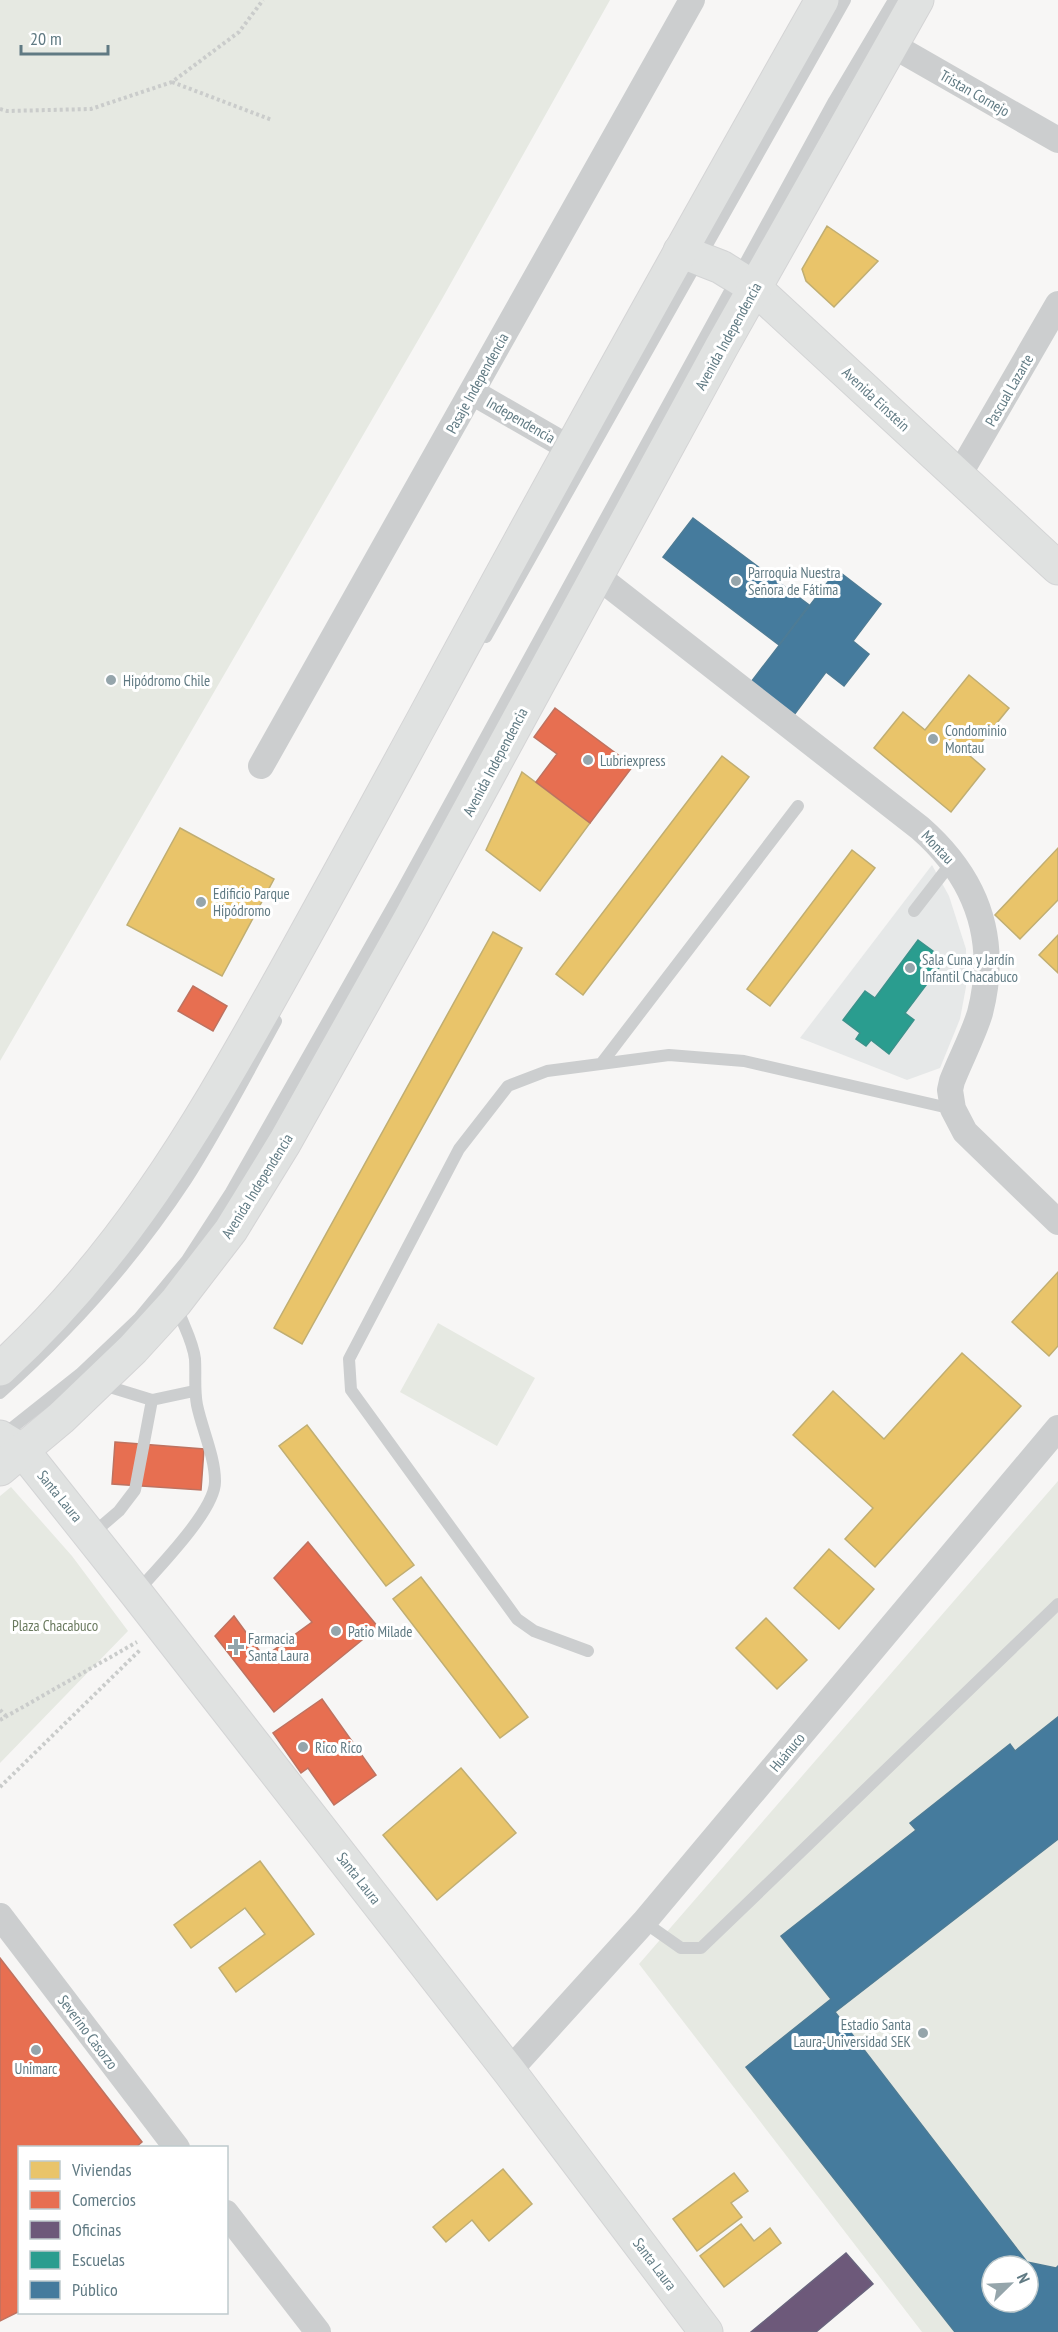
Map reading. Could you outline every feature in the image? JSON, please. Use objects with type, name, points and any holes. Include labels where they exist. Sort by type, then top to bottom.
[{"type":"main road","points":[[0,1369],[65,1304],[99,1264],[148,1199],[194,1131],[335,881],[569,448],[690,255],[822,0]]},
{"type":"main road","name":"Avenida Independencia","points":[[6,1449],[98,1384],[175,1303],[231,1230],[285,1142],[410,919],[596,575],[746,282],[892,45],[917,0]]},
{"type":"main road","name":"Avenida Einstein","points":[[690,255],[746,282],[1058,568]]},
{"type":"main road","name":"Santa Laura","points":[[6,1449],[91,1535],[509,2071],[706,2332]]},
{"type":"street","name":"Pasaje Independencia","points":[[261,766],[692,0]]},
{"type":"street","name":"Tristan Cornejo","points":[[892,45],[1058,140]]},
{"type":"street","name":"Pascual Lazarte","points":[[959,475],[1058,304]]},
{"type":"street","name":"Independencia","points":[[472,392],[569,448]]},
{"type":"street","name":"Montau","points":[[596,575],[920,828],[952,861],[976,902],[981,916],[987,955],[984,992],[979,1014],[950,1090],[953,1109],[956,1118],[969,1137],[1058,1222]]},
{"type":"street","name":"Huánuco","points":[[509,2071],[644,1922],[1058,1428]]},
{"type":"street","name":"Severino Casorzo","points":[[0,1916],[175,2146]]},
{"type":"street","points":[[228,2215],[318,2332]]},
{"type":"lane","points":[[482,645],[690,255],[845,0]]},
{"type":"lane","points":[[6,1449],[80,1374],[111,1347],[164,1289],[210,1226],[231,1192],[746,282],[834,101],[894,0]]},
{"type":"lane","points":[[601,1064],[798,806]]},
{"type":"lane","points":[[914,911],[952,861]]},
{"type":"lane","points":[[0,1393],[54,1343],[88,1307],[149,1232],[218,1128],[281,1012]]},
{"type":"lane","points":[[588,1651],[534,1631],[517,1619],[351,1390],[349,1359],[459,1149],[508,1086],[547,1071],[669,1055],[744,1061],[953,1109]]},
{"type":"lane","points":[[136,1593],[198,1520],[207,1506],[216,1483],[194,1392],[195,1359],[189,1336],[175,1303]]},
{"type":"lane","points":[[98,1384],[152,1400],[194,1392]]},
{"type":"lane","points":[[91,1535],[125,1503],[135,1490],[152,1400]]},
{"type":"lane","points":[[644,1922],[681,1948],[701,1948],[1058,1604]]},
{"type":"path","points":[[0,110],[91,109],[172,82],[239,32],[263,0]]},
{"type":"path","points":[[172,82],[272,120]]},
{"type":"path","points":[[0,1720],[163,1627]]},
{"type":"path","points":[[0,1787],[163,1627]]},
{"type":"path","points":[[0,1710],[6,1716]]},
{"type":"shaded area","name":"Sala Cuna y Jardín Infantil Chacabuco","points":[[932,865],[949,896],[966,949],[966,987],[960,1019],[940,1068],[907,1080],[800,1038]]},
{"type":"green space","name":"Hipódromo Chile","points":[[0,0],[610,0],[442,299],[0,1061]]},
{"type":"green space","points":[[438,1323],[535,1378],[497,1446],[400,1392]]},
{"type":"green space","points":[[1058,1481],[1058,2332],[922,2332],[639,1964]]},
{"type":"green space","name":"Plaza Chacabuco","points":[[11,1487],[72,1556],[128,1631],[0,1763],[0,1496]]},
{"type":"building: Viviendas","points":[[827,226],[878,261],[834,307],[806,281],[802,269]]},
{"type":"building: Viviendas","name":"Condominio Montau","points":[[969,675],[1009,708],[970,756],[985,769],[951,812],[874,748],[903,712],[925,730]]},
{"type":"building: Viviendas","points":[[722,756],[749,777],[583,995],[556,974]]},
{"type":"building: Viviendas","points":[[522,772],[590,823],[540,891],[486,850]]},
{"type":"building: Viviendas","name":"Edificio Parque Hipódromo","points":[[180,828],[274,879],[222,976],[127,925]]},
{"type":"building: Viviendas","points":[[1058,848],[1058,900],[1020,939],[995,915]]},
{"type":"building: Viviendas","points":[[852,850],[875,868],[770,1006],[747,989]]},
{"type":"building: Viviendas","points":[[493,932],[522,948],[302,1344],[274,1328]]},
{"type":"building: Viviendas","points":[[1058,935],[1058,973],[1039,955]]},
{"type":"building: Viviendas","points":[[1058,1272],[1058,1346],[1049,1356],[1012,1322]]},
{"type":"building: Viviendas","points":[[962,1353],[1021,1406],[875,1567],[845,1539],[873,1508],[793,1435],[833,1391],[884,1439]]},
{"type":"building: Viviendas","points":[[307,1425],[414,1565],[386,1586],[279,1446]]},
{"type":"building: Viviendas","points":[[829,1549],[874,1589],[839,1629],[794,1588]]},
{"type":"building: Viviendas","points":[[421,1577],[528,1717],[500,1738],[393,1599]]},
{"type":"building: Viviendas","points":[[766,1618],[807,1660],[777,1689],[736,1648]]},
{"type":"building: Viviendas","points":[[461,1768],[516,1833],[437,1900],[383,1835]]},
{"type":"building: Viviendas","points":[[260,1861],[314,1934],[236,1992],[219,1968],[265,1934],[245,1908],[191,1948],[174,1925]]},
{"type":"building: Viviendas","points":[[503,2169],[532,2204],[489,2241],[472,2220],[446,2242],[433,2227]]},
{"type":"building: Viviendas","points":[[734,2173],[748,2191],[731,2203],[742,2217],[697,2251],[673,2219]]},
{"type":"building: Viviendas","points":[[741,2224],[754,2241],[770,2228],[781,2243],[724,2287],[700,2256]]},
{"type":"building: Comercios","name":"Lubriexpress","points":[[555,708],[633,766],[590,823],[536,782],[557,754],[534,737]]},
{"type":"building: Comercios","points":[[193,986],[227,1006],[213,1031],[178,1011]]},
{"type":"building: Comercios","points":[[115,1442],[204,1449],[201,1490],[112,1484]]},
{"type":"building: Comercios","name":"Patio Milade","points":[[308,1542],[378,1627],[274,1712],[215,1636],[234,1616],[264,1657],[312,1622],[274,1578]]},
{"type":"building: Comercios","points":[[322,1699],[376,1775],[334,1805],[308,1768],[301,1773],[273,1733]]},
{"type":"building: Comercios","name":"Unimarc","points":[[0,1958],[142,2142],[137,2146],[18,2146],[18,2312],[0,2321]]},
{"type":"building: Oficinas","points":[[846,2253],[873,2284],[816,2332],[751,2332]]},
{"type":"building: Escuelas","points":[[918,940],[945,960],[905,1013],[914,1020],[889,1054],[871,1040],[866,1046],[856,1039],[860,1033],[843,1020],[865,991],[875,998]]},
{"type":"building: Público","name":"Parroquia Nuestra Señora de Fátima","points":[[693,518],[809,605],[779,645],[663,557]]},
{"type":"building: Público","points":[[837,570],[881,604],[853,641],[869,654],[844,686],[826,672],[794,715],[751,682]]},
{"type":"building: Público","points":[[1058,1717],[1058,1839],[835,2012],[1021,2254],[980,2254],[980,2314],[1040,2314],[1040,2265],[1056,2268],[1058,2266],[1058,2332],[955,2332],[746,2067],[831,1999],[781,1936],[916,1830],[910,1823],[1010,1744],[1015,1751]]},
{"type":"place","name":"Parroquia Nuestra Señora de Fátima","points":[[736,581]]},
{"type":"place","name":"Hipódromo Chile","points":[[111,680]]},
{"type":"place","name":"Condominio Montau","points":[[933,739]]},
{"type":"place","name":"Lubriexpress","points":[[588,760]]},
{"type":"place","name":"Edificio Parque Hipódromo","points":[[201,902]]},
{"type":"place","name":"Sala Cuna y Jardín Infantil Chacabuco","points":[[910,968]]},
{"type":"place","name":"Patio Milade","points":[[336,1631]]},
{"type":"place","name":"Farmacia Santa Laura","points":[[236,1647]]},
{"type":"place","name":"Rico Rico","points":[[303,1747]]},
{"type":"place","name":"Estadio Santa Laura-Universidad SEK","points":[[923,2033]]},
{"type":"place","name":"Unimarc","points":[[36,2050]]}]
